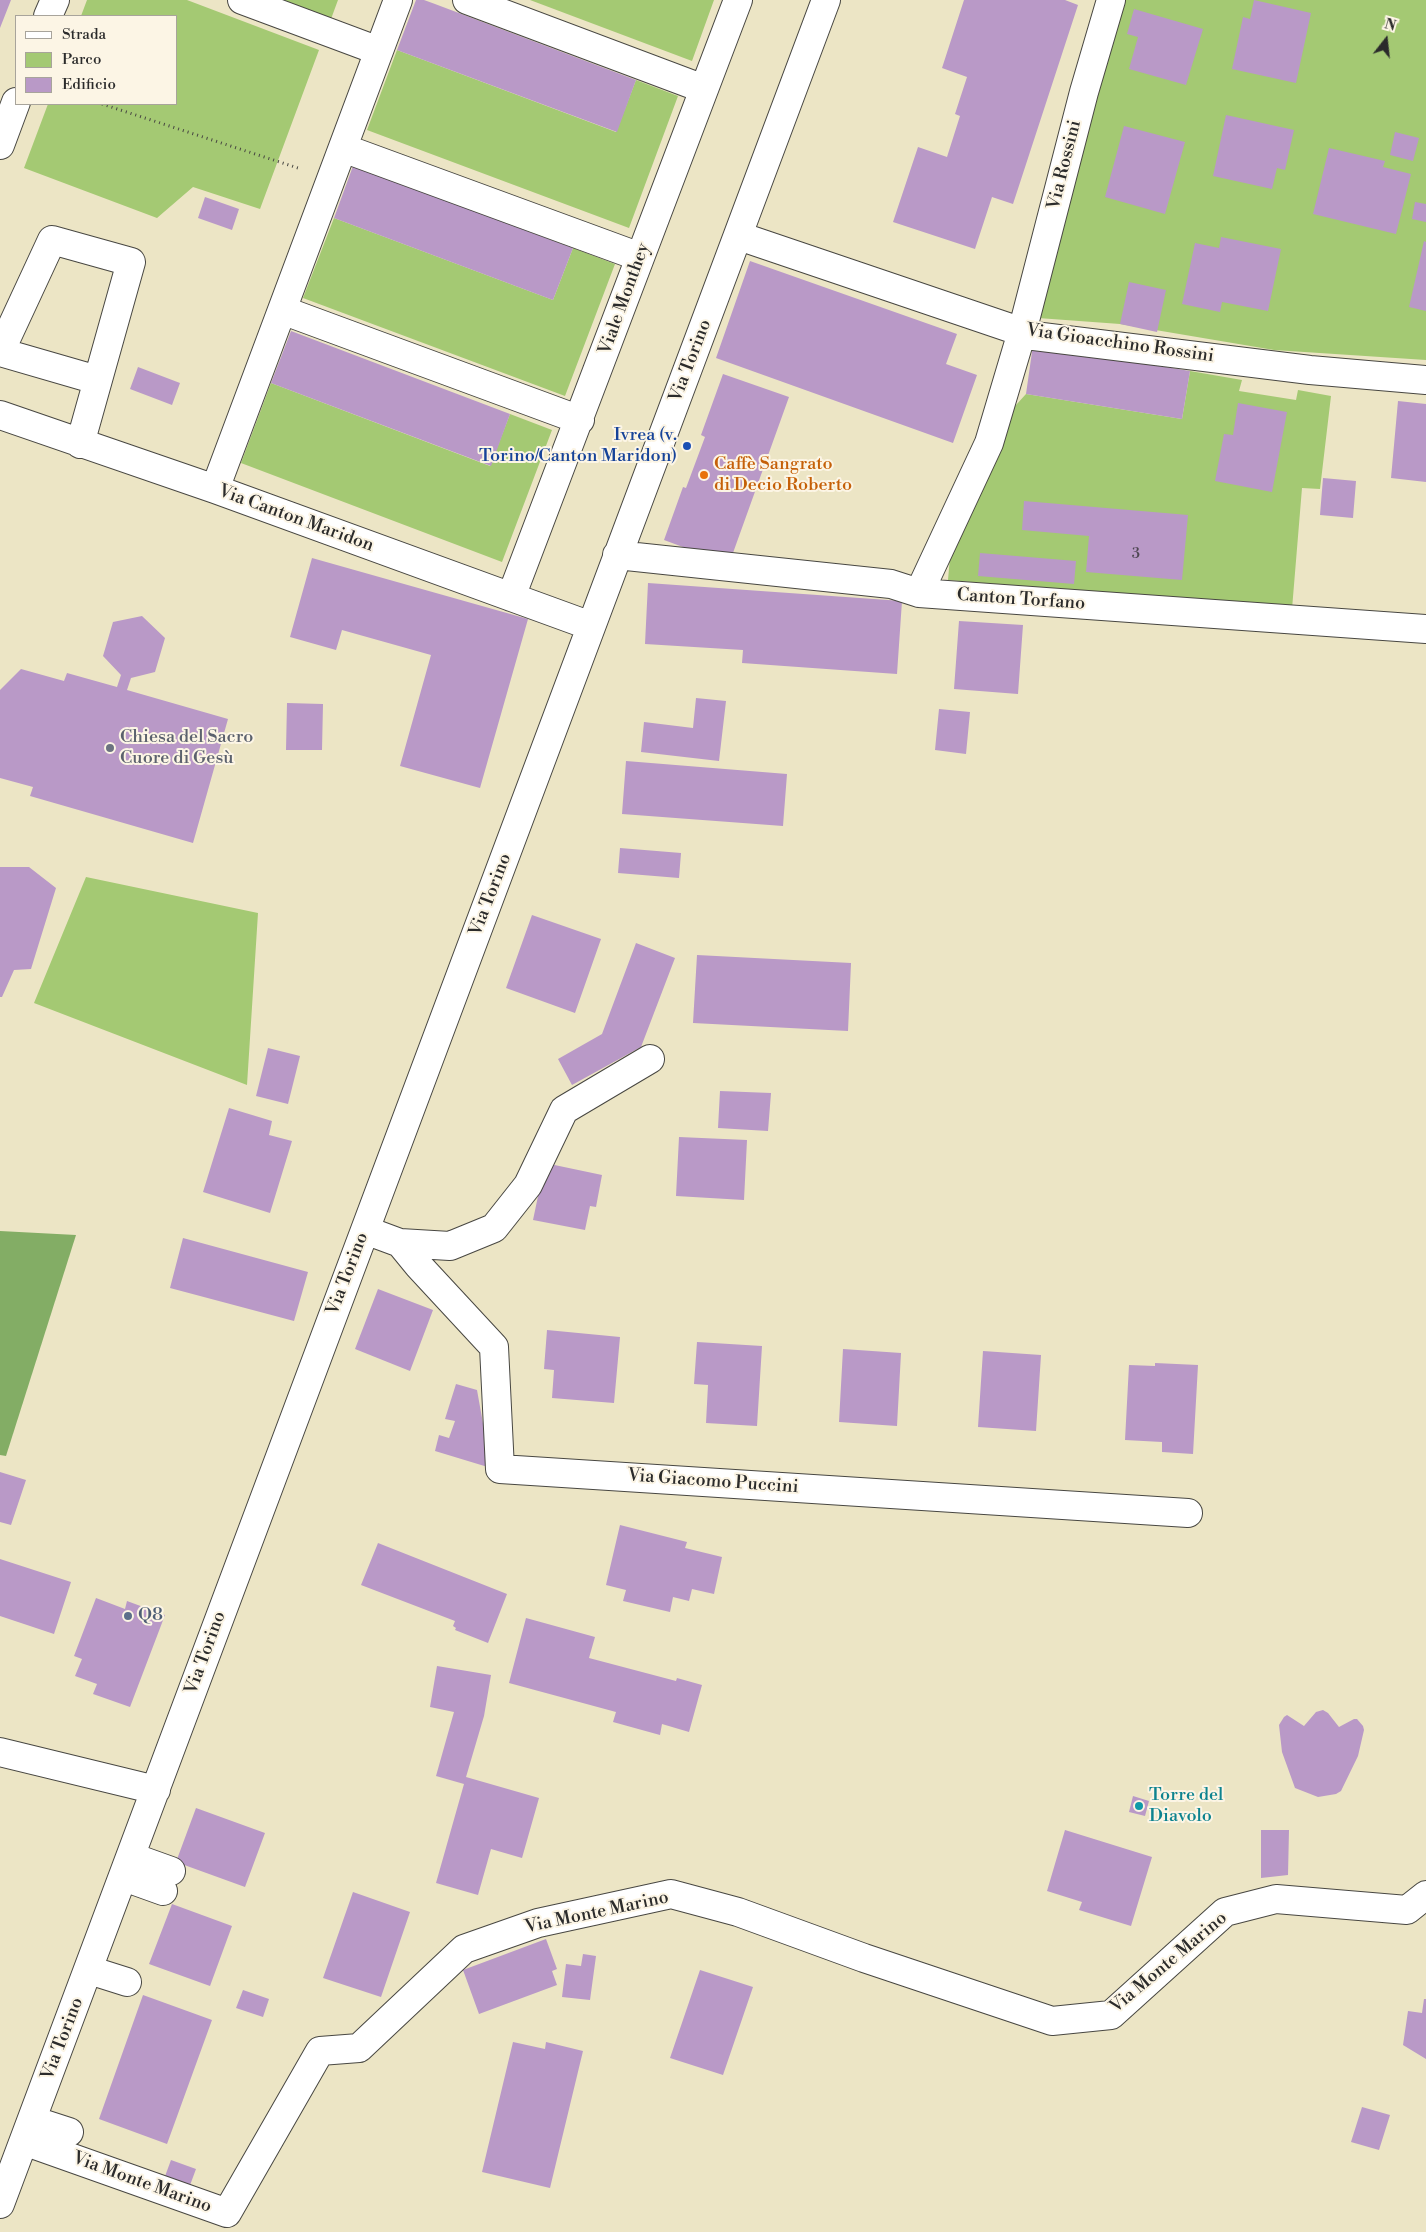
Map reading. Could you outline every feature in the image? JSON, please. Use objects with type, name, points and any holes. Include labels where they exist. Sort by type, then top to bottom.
[{"type":"street","points":[[48,15],[54,0]]},
{"type":"street","points":[[242,0],[379,51]]},
{"type":"street","points":[[215,489],[398,0]]},
{"type":"street","points":[[466,0],[704,89]]},
{"type":"street","name":"Viale Monthey","points":[[511,597],[580,420],[738,0]]},
{"type":"street","name":"Via Torino","points":[[0,2204],[128,1867],[826,0]]},
{"type":"street","name":"Via Rossini","points":[[919,593],[989,443],[1022,332],[1084,92],[1111,0]]},
{"type":"street","points":[[0,145],[15,105]]},
{"type":"street","points":[[343,148],[640,257]]},
{"type":"street","name":"Via Gioacchino Rossini","points":[[739,236],[1034,336],[1310,370],[1426,380]]},
{"type":"street","points":[[80,444],[98,380],[131,262],[52,240],[0,352],[98,380]]},
{"type":"street","points":[[282,310],[580,420]]},
{"type":"street","name":"Via Canton Maridon","points":[[0,415],[215,489],[591,626]]},
{"type":"street","name":"Canton Torfano","points":[[617,555],[891,584],[919,593],[1426,629]]},
{"type":"street","points":[[365,1230],[400,1243],[450,1246],[494,1228],[528,1185],[564,1110],[650,1059]]},
{"type":"street","name":"Via Giacomo Puccini","points":[[400,1243],[494,1347],[500,1469],[1188,1514]]},
{"type":"street","points":[[0,1752],[156,1790]]},
{"type":"street","points":[[128,1867],[167,1881]]},
{"type":"street","name":"Via Monte Marino","points":[[28,2130],[227,2213],[320,2051],[359,2048],[464,1949],[538,1923],[671,1894],[738,1912],[883,1965],[1052,2021],[1111,2015],[1225,1912],[1276,1899],[1420,1907]]},
{"type":"street","points":[[92,1961],[129,1974]]},
{"type":"street","points":[[28,2130],[69,2132]]},
{"type":"path","points":[[105,105],[331,179]]},
{"type":"green space","points":[[87,0],[187,0],[319,50],[260,209],[193,187],[157,218],[24,168],[48,105],[178,105],[178,15],[81,15]]},
{"type":"green space","points":[[280,0],[338,0],[331,19]]},
{"type":"green space","points":[[530,0],[714,0],[692,61]]},
{"type":"green space","points":[[1119,0],[1426,0],[1426,360],[1274,350],[1120,324],[1038,318]]},
{"type":"green space","points":[[397,50],[616,132],[636,80],[678,96],[629,228],[367,130]]},
{"type":"green space","points":[[334,218],[553,300],[573,248],[615,264],[565,396],[303,298]]},
{"type":"green space","points":[[1190,371],[1242,380],[1239,391],[1296,400],[1298,390],[1331,396],[1320,489],[1302,488],[1292,609],[948,580],[951,545],[1006,416],[1026,394],[1182,419]]},
{"type":"green space","points":[[271,383],[490,466],[510,414],[552,430],[502,562],[241,463]]},
{"type":"green space","points":[[86,877],[258,913],[247,1085],[34,1003]]},
{"type":"green space","points":[[0,1231],[76,1235],[6,1456],[0,1455]]},
{"type":"building","points":[[0,0],[11,0],[0,28]]},
{"type":"building","points":[[416,0],[424,0],[435,4],[636,80],[617,132],[397,50]]},
{"type":"building","points":[[964,0],[1065,0],[1078,5],[1013,204],[992,197],[975,249],[893,222],[918,147],[947,157],[960,116],[955,114],[967,77],[942,68]]},
{"type":"building","points":[[1254,0],[1311,13],[1296,83],[1232,69],[1243,17],[1250,19]]},
{"type":"building","points":[[1134,9],[1203,29],[1186,85],[1129,69],[1138,37],[1127,34]]},
{"type":"building","points":[[1226,115],[1294,130],[1285,170],[1277,168],[1272,189],[1213,176]]},
{"type":"building","points":[[1124,126],[1185,142],[1165,214],[1105,197]]},
{"type":"building","points":[[1395,132],[1419,138],[1413,161],[1390,155]]},
{"type":"building","points":[[1329,148],[1385,161],[1383,167],[1411,174],[1396,234],[1313,214]]},
{"type":"building","points":[[353,166],[573,248],[553,300],[334,218]]},
{"type":"building","points":[[205,197],[239,209],[232,230],[198,218]]},
{"type":"building","points":[[1415,202],[1426,204],[1426,222],[1412,219]]},
{"type":"building","points":[[1221,237],[1281,249],[1268,311],[1222,302],[1220,312],[1182,304],[1195,243],[1219,248]]},
{"type":"building","points":[[1424,241],[1426,242],[1426,311],[1409,307]]},
{"type":"building","points":[[750,261],[957,334],[946,364],[977,375],[953,443],[716,358]]},
{"type":"building","points":[[1129,282],[1166,290],[1157,332],[1120,324]]},
{"type":"building","points":[[291,331],[510,414],[491,466],[271,383]]},
{"type":"building","points":[[1033,345],[1190,371],[1182,419],[1026,394]]},
{"type":"building","points":[[138,367],[180,383],[172,405],[130,389]]},
{"type":"building","points":[[723,374],[789,397],[729,564],[664,540],[683,487],[686,488],[705,437],[701,435]]},
{"type":"building","points":[[1398,401],[1426,404],[1426,482],[1391,478]]},
{"type":"building","points":[[1238,403],[1287,412],[1272,492],[1215,481],[1224,434],[1233,435]]},
{"type":"building","points":[[1323,478],[1356,481],[1353,518],[1320,515]]},
{"type":"building","points":[[1024,501],[1188,515],[1182,580],[1086,572],[1089,536],[1022,530]]},
{"type":"building","points":[[980,553],[1076,561],[1074,584],[978,576]]},
{"type":"building","points":[[312,558],[528,619],[480,788],[400,766],[431,655],[342,630],[336,650],[290,637]]},
{"type":"building","points":[[648,583],[902,601],[897,674],[742,663],[743,650],[645,644]]},
{"type":"building","name":"Chiesa del Sacro Cuore di Gesù","points":[[142,616],[165,638],[155,672],[131,678],[127,690],[228,719],[193,843],[30,796],[33,787],[0,778],[0,690],[21,669],[64,681],[67,673],[117,687],[121,675],[103,656],[113,622]]},
{"type":"building","points":[[959,621],[1023,625],[1018,694],[954,689]]},
{"type":"building","points":[[696,698],[726,701],[719,761],[641,752],[644,722],[693,728]]},
{"type":"building","points":[[287,703],[323,704],[322,750],[286,750]]},
{"type":"building","points":[[939,709],[970,712],[966,754],[935,750]]},
{"type":"building","points":[[626,761],[787,774],[783,826],[622,814]]},
{"type":"building","points":[[620,848],[681,853],[679,878],[618,873]]},
{"type":"building","points":[[0,867],[29,867],[56,888],[31,969],[14,970],[2,997],[0,997]]},
{"type":"building","points":[[532,915],[601,939],[575,1013],[506,988]]},
{"type":"building","points":[[636,943],[675,958],[641,1047],[572,1085],[558,1059],[602,1034]]},
{"type":"building","points":[[697,955],[851,963],[848,1031],[693,1023]]},
{"type":"building","points":[[268,1048],[300,1056],[288,1104],[256,1096]]},
{"type":"building","points":[[720,1091],[771,1093],[768,1131],[718,1128]]},
{"type":"building","points":[[229,1108],[272,1121],[269,1135],[292,1141],[270,1213],[203,1192]]},
{"type":"building","points":[[679,1137],[747,1140],[744,1200],[676,1196]]},
{"type":"building","points":[[545,1163],[602,1175],[596,1207],[590,1206],[585,1230],[533,1220]]},
{"type":"building","points":[[183,1238],[308,1272],[294,1321],[170,1288]]},
{"type":"building","points":[[378,1289],[433,1310],[410,1371],[355,1349]]},
{"type":"building","points":[[547,1330],[620,1337],[614,1403],[552,1398],[554,1370],[544,1369]]},
{"type":"building","points":[[697,1342],[762,1346],[757,1426],[706,1423],[708,1385],[694,1384]]},
{"type":"building","points":[[843,1349],[901,1353],[897,1426],[839,1422]]},
{"type":"building","points":[[983,1351],[1041,1355],[1036,1431],[978,1427]]},
{"type":"building","points":[[1155,1363],[1198,1365],[1193,1454],[1162,1452],[1162,1442],[1125,1440],[1129,1365],[1155,1366]]},
{"type":"building","points":[[456,1384],[477,1390],[491,1468],[435,1451],[439,1435],[449,1438],[455,1421],[445,1419]]},
{"type":"building","points":[[0,1472],[26,1480],[11,1525],[0,1522]]},
{"type":"building","points":[[620,1525],[687,1542],[685,1548],[722,1557],[714,1594],[692,1589],[689,1601],[673,1597],[670,1612],[623,1601],[626,1590],[606,1585]]},
{"type":"building","points":[[378,1543],[507,1594],[488,1643],[455,1630],[456,1628],[453,1626],[455,1621],[361,1585]]},
{"type":"building","points":[[0,1559],[71,1582],[54,1634],[0,1616]]},
{"type":"building","points":[[96,1598],[125,1609],[127,1601],[165,1615],[130,1707],[93,1694],[97,1684],[75,1676],[82,1659],[74,1656]]},
{"type":"building","points":[[526,1618],[595,1637],[589,1658],[676,1681],[677,1678],[702,1685],[689,1732],[662,1724],[660,1735],[613,1722],[616,1712],[509,1683]]},
{"type":"building","points":[[437,1666],[491,1675],[484,1716],[466,1777],[539,1798],[522,1858],[491,1849],[478,1895],[436,1883],[464,1784],[436,1776],[454,1712],[430,1707]]},
{"type":"building","points":[[1323,1710],[1328,1713],[1339,1727],[1357,1719],[1364,1730],[1358,1756],[1341,1791],[1336,1794],[1318,1797],[1295,1788],[1282,1752],[1279,1725],[1287,1715],[1304,1726],[1316,1712]]},
{"type":"building","name":"Torre del Diavolo","points":[[1133,1796],[1149,1801],[1145,1816],[1129,1812]]},
{"type":"building","points":[[196,1808],[265,1833],[245,1887],[176,1862]]},
{"type":"building","points":[[1065,1830],[1152,1857],[1131,1926],[1079,1910],[1082,1902],[1047,1891]]},
{"type":"building","points":[[1261,1830],[1289,1830],[1288,1875],[1261,1878]]},
{"type":"building","points":[[353,1892],[410,1912],[381,1997],[323,1978]]},
{"type":"building","points":[[172,1904],[232,1926],[210,1986],[149,1964]]},
{"type":"building","points":[[546,1939],[557,1969],[552,1971],[557,1985],[479,2014],[463,1970]]},
{"type":"building","points":[[583,1954],[596,1956],[590,2000],[562,1997],[566,1964],[581,1966]]},
{"type":"building","points":[[700,1970],[753,1987],[723,2075],[670,2058]]},
{"type":"building","points":[[243,1990],[269,1999],[263,2017],[236,2008]]},
{"type":"building","points":[[143,1995],[212,2020],[167,2144],[99,2119]]},
{"type":"building","points":[[1424,1999],[1426,1999],[1426,2059],[1403,2045],[1408,2011],[1422,2013]]},
{"type":"building","points":[[513,2042],[545,2049],[546,2042],[583,2051],[550,2188],[482,2172]]},
{"type":"building","points":[[1362,2107],[1390,2115],[1379,2150],[1351,2142]]},
{"type":"building","points":[[171,2160],[196,2169],[189,2188],[164,2179]]},
{"type":"place","name":"Ivrea (v. Torino/Canton Maridon)","points":[[687,446]]},
{"type":"place","name":"Caffè Sangrato di Decio Roberto","points":[[704,475]]},
{"type":"place","name":"Chiesa del Sacro Cuore di Gesù","points":[[110,748]]},
{"type":"place","name":"Q8","points":[[128,1616]]},
{"type":"place","name":"Torre del Diavolo","points":[[1139,1806]]}]
